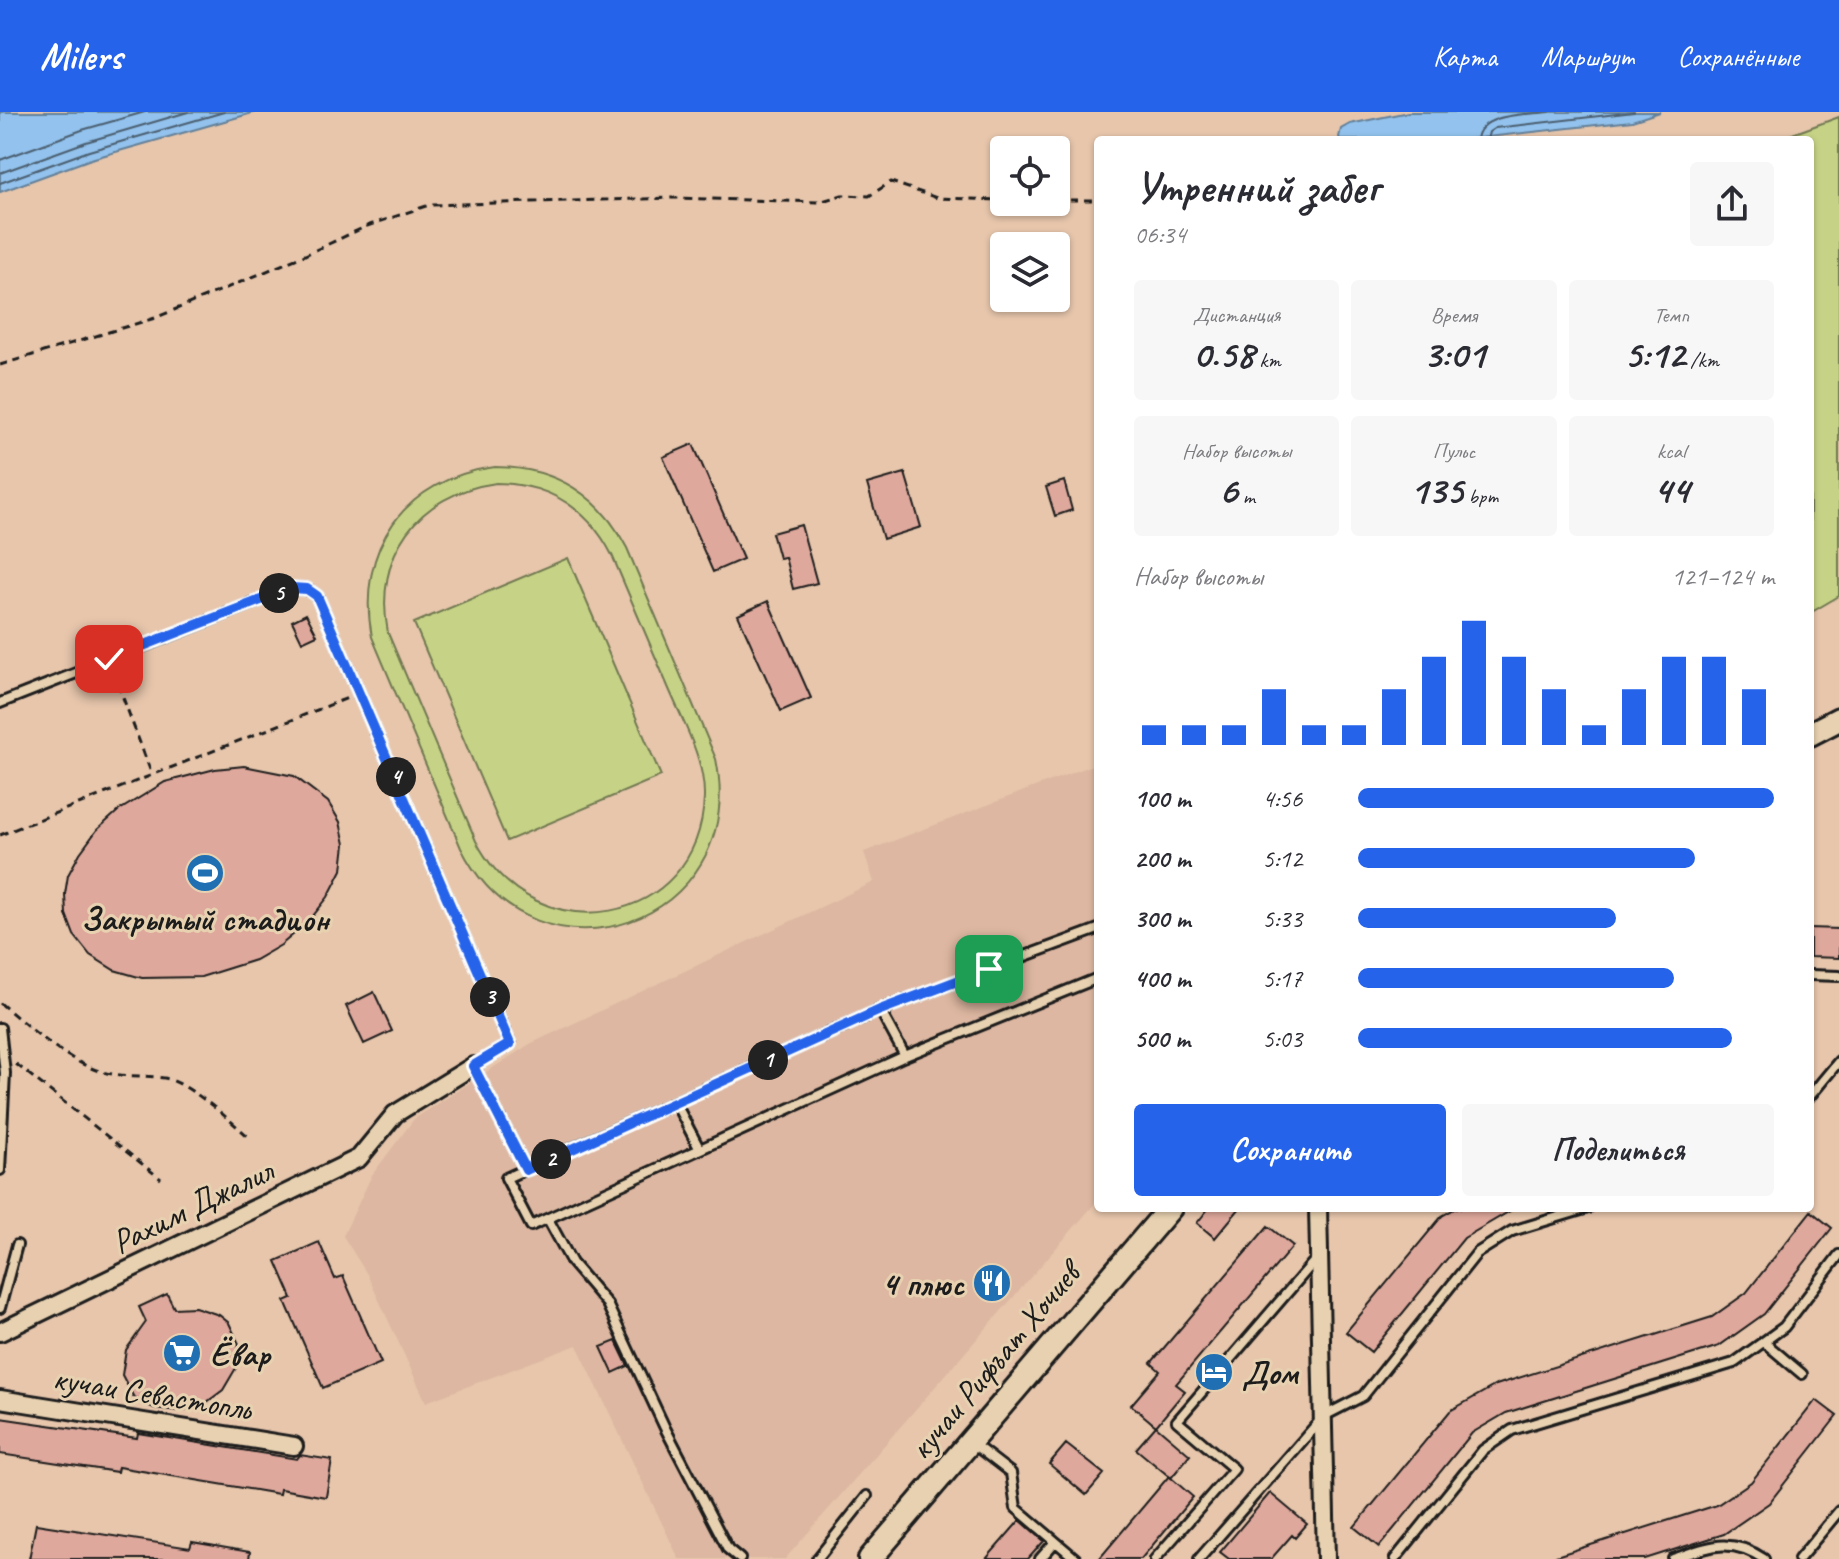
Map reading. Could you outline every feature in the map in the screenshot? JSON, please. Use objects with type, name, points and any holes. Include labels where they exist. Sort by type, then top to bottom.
[{"type":"main road","points":[[1814,732],[1839,719]]},
{"type":"main road","name":"кучаи Рифъат Хочиев","points":[[870,1559],[1167,1212]]},
{"type":"street","name":"Рахим Джалил","points":[[0,1332],[359,1158],[395,1114],[473,1066]]},
{"type":"street","points":[[1318,1212],[1326,1559]]},
{"type":"street","name":"кучаи Севастопль","points":[[0,1399],[294,1446]]},
{"type":"lane","points":[[0,703],[292,588],[307,589],[317,596],[510,1044],[473,1066],[526,1170]]},
{"type":"lane","points":[[1094,930],[880,1010],[506,1178],[531,1226],[905,1056],[1094,980]]},
{"type":"lane","points":[[1814,975],[1837,976]]},
{"type":"lane","points":[[880,1010],[905,1056]]},
{"type":"lane","points":[[0,1028],[3,1054],[0,1170]]},
{"type":"lane","points":[[1814,1091],[1839,1061]]},
{"type":"lane","points":[[675,1102],[699,1148]]},
{"type":"lane","points":[[1199,1559],[1324,1416],[1363,1396],[1477,1253],[1512,1231],[1575,1212]]},
{"type":"lane","points":[[548,1219],[572,1263],[607,1304],[672,1442],[728,1549],[740,1559]]},
{"type":"lane","points":[[0,1308],[17,1245]]},
{"type":"lane","points":[[1155,1559],[1234,1469],[1177,1421],[1320,1254]]},
{"type":"lane","points":[[1395,1559],[1483,1450],[1512,1430],[1734,1363],[1784,1327],[1839,1255]]},
{"type":"lane","points":[[1764,1342],[1802,1374]]},
{"type":"lane","points":[[970,1442],[1011,1473],[1016,1508],[1076,1559]]},
{"type":"lane","points":[[817,1559],[867,1496]]},
{"type":"lane","points":[[1799,1559],[1839,1511]]},
{"type":"lane","points":[[1040,1559],[1055,1542]]},
{"type":"lane","points":[[1673,1559],[1728,1544],[1747,1548],[1764,1559]]},
{"type":"path","points":[[0,365],[155,318],[367,226],[429,205],[674,198],[819,202],[842,195],[869,196],[891,182],[937,198],[990,200]]},
{"type":"path","points":[[1070,200],[1094,200]]},
{"type":"path","points":[[108,659],[152,775]]},
{"type":"path","points":[[0,835],[360,693]]},
{"type":"path","points":[[0,1003],[63,1052],[90,1067],[119,1077],[167,1079],[215,1108],[251,1139]]},
{"type":"path","points":[[3,1054],[161,1179]]},
{"type":"shaded area","points":[[1094,765],[1094,1205],[785,1559],[679,1559],[577,1345],[426,1402],[367,1274],[343,1236],[372,1175],[414,1119],[530,1044],[874,882],[864,852]]},
{"type":"green space","points":[[1839,117],[1839,596],[1814,611],[1814,136],[1787,136]]},
{"type":"green space","points":[[495,467],[537,472],[573,488],[603,513],[627,548],[716,759],[718,816],[701,864],[670,899],[629,922],[584,929],[537,921],[495,894],[461,848],[372,637],[369,605],[371,575],[380,547],[393,523],[412,502],[435,486],[463,474]],"holes":[[[496,483],[515,484],[550,494],[565,502],[579,512],[602,538],[687,729],[701,770],[704,798],[695,842],[675,875],[645,898],[610,911],[573,912],[536,901],[503,877],[476,841],[388,633],[385,605],[387,578],[395,554],[407,533],[423,515],[444,500],[468,489]]]},
{"type":"green space","points":[[568,558],[661,776],[507,841],[414,623]]},
{"type":"water","points":[[0,112],[256,112],[91,159],[0,192]]},
{"type":"water","points":[[1408,112],[1660,112],[1632,121],[1497,136],[1339,136],[1341,129],[1350,124]]},
{"type":"building","points":[[693,444],[743,559],[713,572],[663,457]]},
{"type":"building","points":[[905,473],[921,527],[883,539],[867,484]]},
{"type":"building","points":[[1064,481],[1072,510],[1055,516],[1046,487]]},
{"type":"building","points":[[801,525],[817,583],[793,589],[785,557],[779,558],[772,533]]},
{"type":"building","points":[[768,601],[811,698],[781,711],[738,615]]},
{"type":"building","points":[[306,614],[317,635],[302,642],[292,621]]},
{"type":"building","name":"Закрытый стадион","points":[[244,766],[294,776],[328,802],[340,822],[345,844],[342,870],[328,897],[308,922],[281,945],[255,960],[201,977],[142,978],[114,970],[90,955],[74,935],[66,914],[65,894],[68,875],[97,830],[118,811],[165,782],[215,769]]},
{"type":"building","points":[[1814,928],[1839,929],[1839,958],[1814,957]]},
{"type":"building","points":[[374,992],[392,1031],[364,1044],[346,1006]]},
{"type":"building","points":[[1206,1212],[1237,1212],[1215,1238],[1197,1223]]},
{"type":"building","points":[[1449,1212],[1508,1212],[1464,1238],[1371,1352],[1346,1332],[1442,1216]]},
{"type":"building","points":[[1810,1212],[1832,1228],[1764,1314],[1719,1346],[1506,1413],[1472,1433],[1379,1547],[1354,1527],[1450,1411],[1496,1385],[1712,1317],[1746,1293]]},
{"type":"building","points":[[1268,1226],[1293,1246],[1176,1384],[1185,1391],[1156,1426],[1131,1405],[1160,1371],[1151,1363]]},
{"type":"building","points":[[319,1242],[335,1279],[343,1276],[381,1363],[323,1388],[285,1301],[292,1298],[276,1261]]},
{"type":"building","name":"Ёвар","points":[[167,1294],[174,1308],[195,1307],[219,1315],[229,1323],[239,1344],[236,1368],[223,1390],[203,1405],[179,1411],[154,1408],[143,1403],[133,1396],[122,1375],[126,1350],[146,1322],[139,1307]]},
{"type":"building","points":[[616,1341],[628,1366],[613,1373],[601,1347]]},
{"type":"building","points":[[1816,1400],[1837,1416],[1769,1503],[1724,1534],[1645,1559],[1556,1559],[1556,1556],[1717,1505],[1751,1482]]},
{"type":"building","points":[[0,1418],[137,1438],[138,1433],[297,1459],[300,1455],[332,1460],[326,1497],[280,1489],[279,1494],[118,1467],[117,1472],[0,1454]]},
{"type":"building","points":[[1156,1426],[1190,1455],[1171,1478],[1136,1449]]},
{"type":"building","points":[[1066,1444],[1104,1474],[1086,1495],[1049,1464]]},
{"type":"building","points":[[1169,1476],[1193,1497],[1141,1559],[1099,1559]]},
{"type":"building","points":[[1270,1493],[1307,1524],[1295,1538],[1292,1535],[1271,1559],[1229,1559],[1220,1552]]},
{"type":"building","points":[[1020,1520],[1044,1541],[1028,1559],[986,1559]]},
{"type":"building","points":[[36,1524],[190,1548],[192,1542],[250,1552],[249,1559],[29,1559]]},
{"type":"place","name":"Закрытый стадион","points":[[205,873]]},
{"type":"place","name":"4 плюс","points":[[992,1283]]},
{"type":"place","name":"Ёвар","points":[[182,1353]]},
{"type":"place","name":"Дом","points":[[1214,1372]]},
{"type":"route","points":[[109,659],[292,588],[307,589],[317,596],[510,1044],[473,1066],[526,1170],[880,1010],[989,969]]}]
